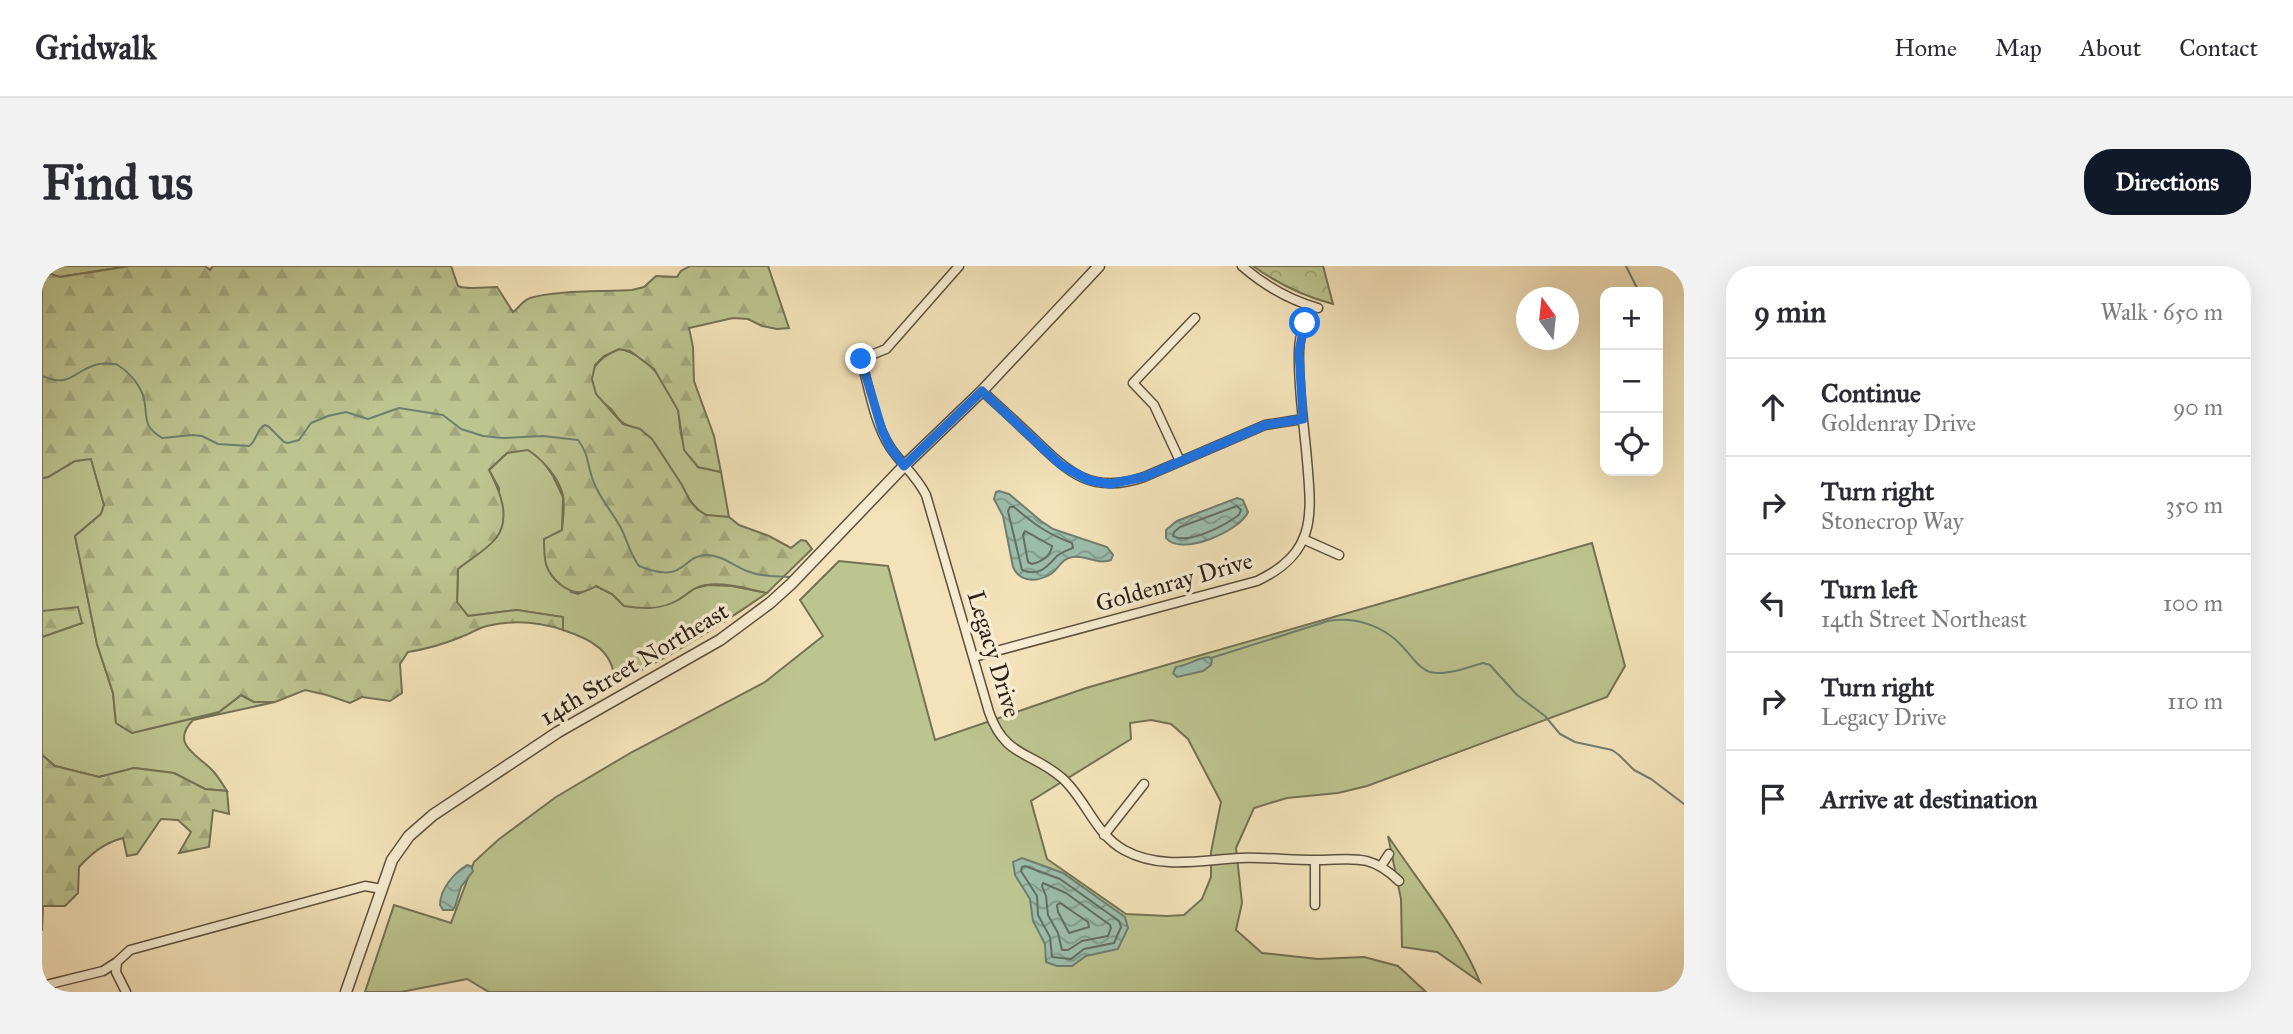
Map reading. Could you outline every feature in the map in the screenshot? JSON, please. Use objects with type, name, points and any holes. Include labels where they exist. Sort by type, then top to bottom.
[{"type":"street","name":"Legacy Drive","points":[[960,266],[886,349],[861,359],[882,430],[890,447],[918,479],[926,495],[989,712],[1001,738],[1009,747],[1049,769],[1066,782],[1104,835],[1125,850],[1159,862],[1241,858],[1352,858],[1381,866],[1399,881]]},
{"type":"street","name":"Goldenray Drive","points":[[974,657],[1257,581],[1286,563],[1303,539],[1310,512],[1299,351],[1302,329],[1314,307],[1279,293],[1242,266]]},
{"type":"street","name":"14th Street Northeast","points":[[346,992],[392,860],[420,825],[558,732],[739,628],[791,584],[904,466],[982,391],[1096,267]]},
{"type":"street","points":[[1180,461],[1154,405],[1133,383],[1195,318]]},
{"type":"street","points":[[982,391],[1061,465],[1088,480],[1110,484],[1133,481],[1265,425],[1303,419]]},
{"type":"street","points":[[1303,539],[1339,555]]},
{"type":"street","points":[[1104,835],[1144,784]]},
{"type":"street","points":[[1381,866],[1389,854]]},
{"type":"street","points":[[1315,860],[1315,905]]},
{"type":"street","points":[[42,986],[103,971],[130,950],[150,943],[365,886],[382,889]]},
{"type":"street","points":[[117,962],[116,972],[126,992]]},
{"type":"green space","points":[[42,266],[130,266],[59,277],[42,271]]},
{"type":"green space","points":[[130,266],[205,266],[210,270],[213,266],[451,266],[458,286],[497,287],[513,312],[525,301],[540,295],[632,290],[644,287],[656,276],[677,277],[690,266],[768,266],[789,328],[777,329],[748,319],[733,318],[689,328],[693,347],[694,381],[714,436],[721,472],[698,467],[684,450],[678,410],[654,369],[630,351],[619,349],[604,356],[595,365],[592,379],[596,394],[623,424],[640,429],[652,439],[697,509],[706,515],[729,517],[739,525],[791,548],[801,540],[806,541],[812,549],[767,593],[714,584],[694,589],[672,603],[645,608],[624,606],[612,594],[596,586],[575,592],[555,580],[545,559],[544,539],[562,530],[564,499],[561,488],[554,475],[528,450],[507,453],[489,470],[502,504],[501,530],[488,546],[458,569],[457,602],[468,616],[517,610],[563,617],[563,630],[525,623],[496,624],[442,644],[408,652],[400,664],[402,693],[390,701],[362,697],[350,703],[305,690],[275,702],[254,702],[241,695],[219,712],[132,733],[116,723],[113,693],[97,644],[75,536],[101,514],[104,505],[91,459],[75,461],[42,478],[42,271],[60,277]]},
{"type":"green space","points":[[1253,266],[1323,266],[1333,304],[1291,289]]},
{"type":"green space","points":[[619,349],[647,363],[669,390],[678,410],[682,438],[698,467],[721,472],[729,517],[710,516],[700,511],[650,438],[622,422],[596,395],[591,379],[595,366],[605,356]]},
{"type":"green space","points":[[528,450],[541,458],[563,497],[562,530],[571,592],[578,594],[596,586],[612,594],[624,606],[708,585],[732,586],[767,593],[692,642],[614,684],[614,673],[606,655],[592,643],[563,630],[562,617],[517,610],[468,616],[457,602],[458,569],[497,537],[499,488],[489,470],[507,453]]},
{"type":"green space","points":[[91,458],[104,505],[101,514],[75,536],[97,644],[113,693],[116,723],[132,733],[219,712],[241,695],[254,702],[275,702],[193,720],[186,729],[185,743],[214,772],[227,791],[205,789],[174,773],[134,768],[99,777],[55,766],[42,755],[42,637],[82,623],[42,611],[42,478],[75,461]]},
{"type":"green space","points":[[1592,543],[1625,666],[1607,697],[1367,786],[1338,793],[1287,798],[1254,808],[1236,848],[1242,903],[1236,930],[1262,953],[1318,959],[1364,957],[1398,966],[1426,992],[489,992],[467,979],[401,992],[365,992],[394,905],[451,923],[474,862],[498,840],[556,797],[632,752],[765,682],[823,636],[800,600],[839,561],[888,566],[935,740],[1086,688]],"holes":[[[1151,720],[1171,724],[1188,739],[1221,802],[1211,852],[1211,877],[1202,899],[1184,915],[1126,914],[1047,859],[1031,801],[1131,739],[1130,723]]]},
{"type":"green space","points":[[78,607],[82,623],[42,637],[42,611]]},
{"type":"green space","points":[[42,755],[55,766],[99,777],[134,768],[174,773],[205,789],[227,791],[229,814],[213,810],[209,847],[179,853],[191,832],[178,820],[161,819],[137,854],[127,856],[123,838],[104,846],[79,867],[78,893],[65,906],[43,906],[42,931]]},
{"type":"green space","points":[[1388,836],[1450,926],[1480,982],[1437,952],[1402,947],[1401,899]]},
{"type":"water","points":[[999,491],[1009,494],[1053,529],[1107,547],[1113,555],[1111,560],[1073,557],[1066,559],[1046,577],[1030,580],[1020,576],[1013,567],[1003,516],[994,499]]},
{"type":"water","points":[[1237,498],[1243,500],[1248,512],[1234,527],[1222,534],[1184,545],[1166,538],[1166,530],[1177,521]]},
{"type":"water","points":[[1209,657],[1212,660],[1211,665],[1203,671],[1177,677],[1173,673],[1176,667]]},
{"type":"water","points":[[1022,858],[1063,873],[1125,917],[1128,928],[1118,949],[1086,956],[1072,966],[1057,966],[1046,962],[1045,944],[1033,921],[1030,899],[1015,875],[1013,862]]},
{"type":"water","points":[[467,865],[471,866],[473,871],[461,887],[455,907],[453,910],[443,910],[440,905],[445,887],[457,872]]},
{"type":"waterway","points":[[1626,266],[1636,287]]},
{"type":"waterway","points":[[42,376],[67,379],[91,366],[116,364],[137,384],[144,399],[151,430],[162,438],[193,435],[202,436],[218,444],[249,446],[265,425],[288,443],[299,440],[311,423],[328,416],[346,412],[368,419],[399,408],[443,415],[461,429],[483,436],[543,436],[578,440],[585,451],[592,479],[620,526],[639,566],[658,572],[673,572],[694,558],[712,555],[758,574],[790,577]]},
{"type":"waterway","points":[[1211,658],[1328,621],[1359,621],[1387,633],[1418,665],[1430,672],[1450,672],[1483,663],[1490,665],[1517,695],[1545,716],[1560,734],[1575,742],[1612,750],[1634,770],[1651,779],[1684,804]]},
{"type":"route","points":[[861,359],[882,430],[904,466],[982,391],[1061,465],[1088,480],[1110,484],[1144,477],[1265,425],[1303,419],[1299,351],[1305,323]]}]
